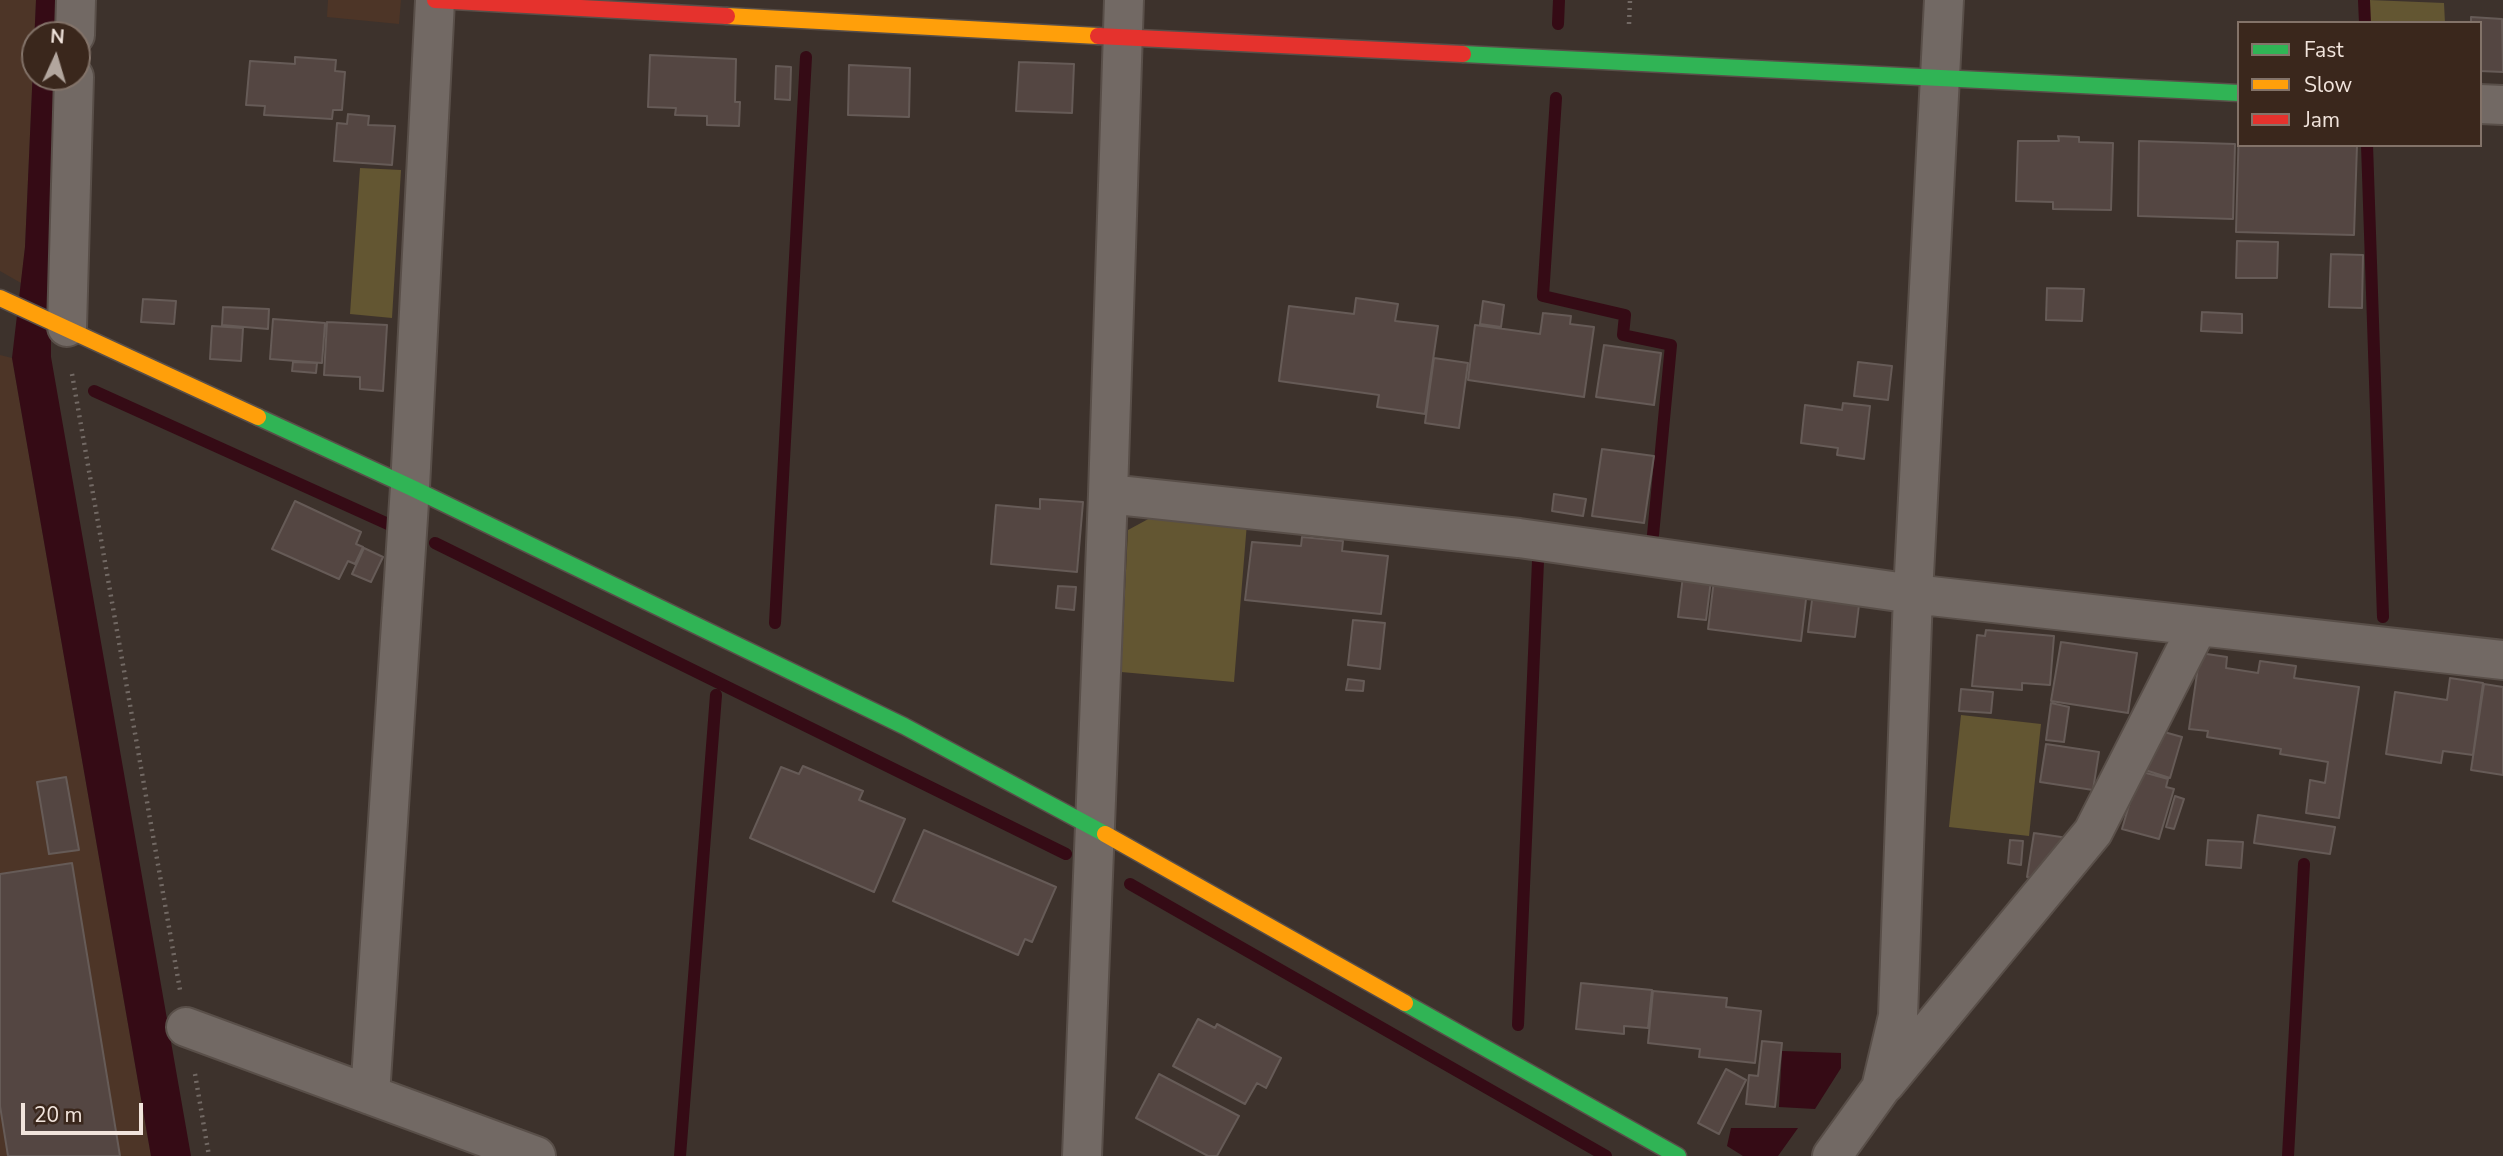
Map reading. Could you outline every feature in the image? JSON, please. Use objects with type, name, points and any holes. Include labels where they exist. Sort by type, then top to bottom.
[{"type":"street","points":[[75,21],[76,0]]},
{"type":"street","points":[[1881,1088],[1898,1016],[1913,594],[1944,0]]},
{"type":"street","points":[[370,1095],[410,487],[435,1],[1123,19],[1940,78],[2237,93]]},
{"type":"street","points":[[1082,1156],[1108,494],[1123,19]]},
{"type":"street","points":[[67,327],[74,91]]},
{"type":"street","points":[[2482,104],[2503,106]]},
{"type":"street","points":[[3,299],[410,487],[904,726],[1094,828],[1678,1156]]},
{"type":"street","points":[[1108,494],[1519,538],[1913,594],[2503,660]]},
{"type":"street","points":[[1832,1156],[1881,1088],[2093,832],[2198,626]]},
{"type":"street","points":[[186,1027],[536,1156]]},
{"type":"path","points":[[67,327],[70,361],[209,1156]]},
{"type":"shaded area","points":[[0,0],[36,0],[35,21],[21,21],[21,91],[32,91],[21,283],[0,271]]},
{"type":"shaded area","points":[[36,0],[59,0],[58,21],[35,21]]},
{"type":"shaded area","points":[[328,0],[401,0],[399,24],[327,17]]},
{"type":"shaded area","points":[[2369,0],[2444,3],[2445,21],[2370,21]]},
{"type":"shaded area","points":[[32,91],[56,91],[51,357],[191,1156],[151,1156],[12,358],[25,247]]},
{"type":"shaded area","points":[[360,168],[401,170],[392,318],[350,314]]},
{"type":"shaded area","points":[[0,355],[12,358],[151,1156],[0,1156]]},
{"type":"shaded area","points":[[1152,517],[1247,523],[1234,682],[1121,672],[1128,530]]},
{"type":"shaded area","points":[[1961,715],[2041,724],[2029,836],[1949,827]]},
{"type":"shaded area","points":[[1782,1051],[1841,1053],[1841,1068],[1815,1109],[1779,1107]]},
{"type":"shaded area","points":[[1731,1128],[1798,1128],[1778,1156],[1743,1156],[1727,1146]]},
{"type":"building","points":[[2471,17],[2502,19],[2503,72],[2482,71],[2482,21],[2471,21]]},
{"type":"building","points":[[650,55],[736,59],[735,102],[740,102],[739,126],[707,125],[707,116],[675,115],[676,108],[648,107]]},
{"type":"building","points":[[295,57],[336,60],[335,71],[345,72],[342,110],[333,110],[332,119],[264,115],[265,106],[246,105],[250,61],[295,64]]},
{"type":"building","points":[[1019,62],[1074,64],[1072,113],[1016,111]]},
{"type":"building","points":[[849,65],[910,68],[909,117],[848,115]]},
{"type":"building","points":[[776,66],[791,67],[790,100],[775,99]]},
{"type":"building","points":[[348,114],[369,116],[368,125],[395,126],[392,165],[334,161],[337,123],[347,124]]},
{"type":"building","points":[[2058,136],[2079,137],[2079,142],[2113,143],[2111,210],[2053,209],[2053,202],[2016,201],[2018,141],[2059,141]]},
{"type":"building","points":[[2139,141],[2235,144],[2233,219],[2138,216]]},
{"type":"building","points":[[2238,147],[2357,147],[2354,235],[2236,232]]},
{"type":"building","points":[[2237,241],[2278,242],[2277,278],[2236,278]]},
{"type":"building","points":[[2331,254],[2363,255],[2362,308],[2329,307]]},
{"type":"building","points":[[2047,288],[2084,289],[2082,321],[2046,320]]},
{"type":"building","points":[[1356,298],[1398,304],[1395,321],[1438,326],[1425,414],[1377,407],[1379,395],[1279,381],[1289,306],[1354,314]]},
{"type":"building","points":[[143,299],[176,301],[174,324],[141,322]]},
{"type":"building","points":[[1483,301],[1504,305],[1501,327],[1480,324]]},
{"type":"building","points":[[223,307],[269,309],[268,329],[222,325]]},
{"type":"building","points":[[2202,312],[2242,314],[2242,333],[2201,331]]},
{"type":"building","points":[[1543,313],[1571,316],[1570,324],[1594,327],[1584,397],[1468,380],[1475,325],[1540,334]]},
{"type":"building","points":[[273,319],[325,323],[322,363],[270,359]]},
{"type":"building","points":[[327,322],[387,325],[383,391],[360,389],[360,377],[324,375]]},
{"type":"building","points":[[212,326],[243,328],[241,361],[210,359]]},
{"type":"building","points":[[1604,345],[1661,353],[1654,405],[1596,397]]},
{"type":"building","points":[[1434,358],[1468,363],[1459,428],[1425,423]]},
{"type":"building","points":[[293,362],[317,363],[316,373],[292,371]]},
{"type":"building","points":[[1858,362],[1892,366],[1888,400],[1854,396]]},
{"type":"building","points":[[1843,403],[1870,406],[1864,459],[1837,455],[1838,448],[1801,443],[1805,405],[1842,410]]},
{"type":"building","points":[[1602,449],[1654,456],[1644,523],[1592,516]]},
{"type":"building","points":[[1554,494],[1586,499],[1583,516],[1552,511]]},
{"type":"building","points":[[1040,499],[1083,502],[1077,572],[991,564],[996,505],[1040,509]]},
{"type":"building","points":[[295,501],[361,532],[356,544],[363,547],[355,564],[348,561],[339,579],[272,549]]},
{"type":"building","points":[[1302,537],[1343,541],[1342,551],[1388,556],[1381,614],[1245,600],[1252,542],[1301,546]]},
{"type":"building","points":[[364,548],[383,557],[371,582],[352,574]]},
{"type":"building","points":[[1683,576],[1711,580],[1706,620],[1678,617]]},
{"type":"building","points":[[1714,580],[1807,591],[1801,641],[1708,629]]},
{"type":"building","points":[[1058,586],[1076,587],[1074,610],[1056,608]]},
{"type":"building","points":[[1813,592],[1860,597],[1855,637],[1808,632]]},
{"type":"building","points":[[1353,620],[1385,623],[1380,669],[1348,665]]},
{"type":"building","points":[[1986,630],[2054,636],[2050,685],[2022,683],[2022,690],[1972,686],[1977,635],[1985,636]]},
{"type":"building","points":[[2061,642],[2137,653],[2128,713],[2051,701]]},
{"type":"building","points":[[2200,653],[2227,657],[2226,668],[2258,673],[2260,661],[2296,666],[2294,678],[2359,687],[2339,818],[2306,813],[2310,780],[2325,783],[2328,762],[2280,754],[2281,749],[2207,737],[2208,731],[2189,729]]},
{"type":"building","points":[[2450,678],[2483,683],[2473,755],[2443,751],[2441,763],[2386,754],[2395,692],[2447,700]]},
{"type":"building","points":[[1348,679],[1364,681],[1363,691],[1346,690]]},
{"type":"building","points":[[2484,684],[2503,687],[2503,775],[2471,770]]},
{"type":"building","points":[[1961,689],[1993,692],[1991,713],[1959,711]]},
{"type":"building","points":[[2051,703],[2069,707],[2064,742],[2046,740]]},
{"type":"building","points":[[2157,730],[2182,737],[2170,778],[2145,770]]},
{"type":"building","points":[[2046,744],[2099,752],[2093,790],[2040,782]]},
{"type":"building","points":[[803,766],[863,791],[859,800],[905,819],[874,892],[750,838],[781,767],[799,774]]},
{"type":"building","points":[[2139,771],[2168,779],[2166,787],[2174,789],[2159,839],[2122,829]]},
{"type":"building","points":[[66,777],[79,850],[49,854],[37,782]]},
{"type":"building","points":[[2175,796],[2184,799],[2174,829],[2166,827]]},
{"type":"building","points":[[2258,815],[2335,827],[2330,854],[2254,843]]},
{"type":"building","points":[[924,830],[1056,887],[1032,942],[1025,939],[1018,955],[893,901]]},
{"type":"building","points":[[2034,833],[2068,838],[2042,880],[2027,877]]},
{"type":"building","points":[[2010,840],[2023,841],[2021,865],[2008,863]]},
{"type":"building","points":[[2208,840],[2243,842],[2241,868],[2206,865]]},
{"type":"building","points":[[72,863],[120,1156],[8,1156],[0,1106],[0,874]]},
{"type":"building","points":[[1581,983],[1652,990],[1648,1028],[1624,1026],[1624,1034],[1576,1029]]},
{"type":"building","points":[[1653,991],[1727,998],[1726,1007],[1761,1011],[1755,1063],[1699,1057],[1700,1049],[1648,1043]]},
{"type":"building","points":[[1198,1019],[1215,1028],[1217,1024],[1281,1058],[1266,1088],[1257,1083],[1245,1104],[1173,1066]]},
{"type":"building","points":[[1762,1041],[1782,1043],[1775,1107],[1746,1104],[1749,1075],[1758,1076]]},
{"type":"building","points":[[1726,1069],[1746,1080],[1719,1134],[1698,1123]]},
{"type":"building","points":[[1159,1074],[1239,1116],[1217,1156],[1208,1156],[1136,1118]]},
{"type":"waterway","points":[[1558,24],[1559,0]]},
{"type":"waterway","points":[[2364,0],[2365,21]]},
{"type":"waterway","points":[[775,623],[806,57]]},
{"type":"waterway","points":[[1556,98],[1543,296],[1625,315],[1623,335],[1671,345],[1653,535]]},
{"type":"waterway","points":[[2367,147],[2383,617]]},
{"type":"waterway","points":[[94,391],[388,524]]},
{"type":"waterway","points":[[435,543],[1066,854]]},
{"type":"waterway","points":[[1518,1025],[1538,561]]},
{"type":"waterway","points":[[680,1156],[716,695]]},
{"type":"waterway","points":[[2288,1156],[2304,864]]},
{"type":"waterway","points":[[1130,884],[1606,1156]]},
{"type":"traffic: fast","points":[[1463,54],[2237,93]]},
{"type":"traffic: fast","points":[[258,417],[410,487],[904,726],[1105,834]]},
{"type":"traffic: fast","points":[[1405,1003],[1678,1156]]},
{"type":"traffic: slow","points":[[727,16],[1098,36]]},
{"type":"traffic: slow","points":[[0,298],[258,417]]},
{"type":"traffic: slow","points":[[1105,834],[1405,1003]]},
{"type":"traffic: jam","points":[[435,0],[727,16]]},
{"type":"traffic: jam","points":[[1098,36],[1463,54]]}]
